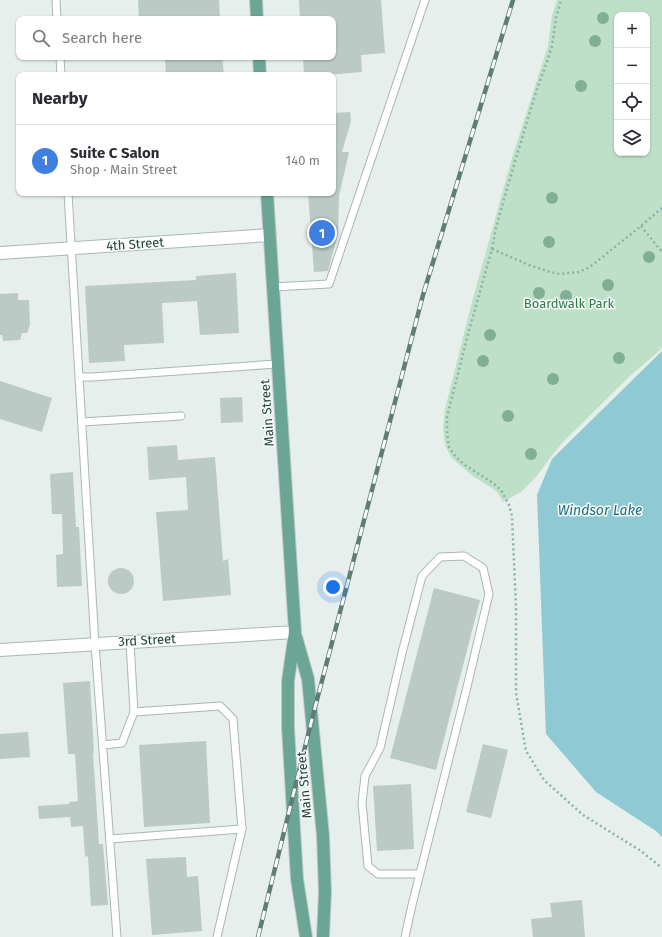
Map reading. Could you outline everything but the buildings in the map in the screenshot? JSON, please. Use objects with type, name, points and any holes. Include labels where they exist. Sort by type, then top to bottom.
[{"type":"main road","points":[[256,0],[257,16]]},
{"type":"main road","points":[[259,60],[260,72]]},
{"type":"main road","name":"Main Street","points":[[267,196],[295,632],[308,679],[323,836],[325,892],[323,937]]},
{"type":"main road","name":"Main Street","points":[[295,632],[288,681],[288,728],[297,879],[306,937]]},
{"type":"street","name":"4th Street","points":[[0,253],[270,235]]},
{"type":"street","name":"3rd Street","points":[[0,650],[295,632]]},
{"type":"lane","points":[[56,0],[57,16]]},
{"type":"lane","points":[[273,287],[329,284],[425,0]]},
{"type":"lane","points":[[60,60],[61,72]]},
{"type":"lane","points":[[68,196],[95,644],[117,937]]},
{"type":"lane","points":[[79,377],[277,364]]},
{"type":"lane","points":[[82,422],[182,416]]},
{"type":"lane","points":[[405,937],[419,874],[467,687],[489,594],[483,568],[464,556],[440,557],[422,576],[380,748],[365,776],[362,803],[368,866],[378,874],[419,874]]},
{"type":"lane","points":[[103,744],[122,743],[134,712],[130,642]]},
{"type":"lane","points":[[134,712],[220,706],[233,719],[242,829],[217,937]]},
{"type":"lane","points":[[110,839],[242,829]]},
{"type":"path","points":[[561,0],[556,18],[552,46],[537,89],[510,178],[468,334],[447,417],[447,432],[449,447],[456,457],[501,490],[509,505],[512,516],[516,608],[516,693],[526,751],[544,780],[583,815],[641,851],[662,868]]},
{"type":"path","points":[[492,249],[529,265],[550,272],[560,274],[579,272],[590,267],[662,208]]},
{"type":"path","points":[[641,226],[662,252]]},
{"type":"green space","name":"Boardwalk Park","points":[[557,0],[662,0],[662,347],[631,375],[561,444],[535,478],[521,492],[503,502],[498,493],[474,477],[451,457],[445,445],[443,429],[445,409],[472,302],[512,158],[548,46],[552,15]]},
{"type":"water","name":"Windsor Lake","points":[[662,351],[662,837],[656,831],[596,792],[546,734],[537,495],[552,459]]},
{"type":"railway","points":[[258,937],[312,719],[423,295],[513,0]]},
{"type":"place","name":"Suite C Salon","points":[[322,233]]}]
